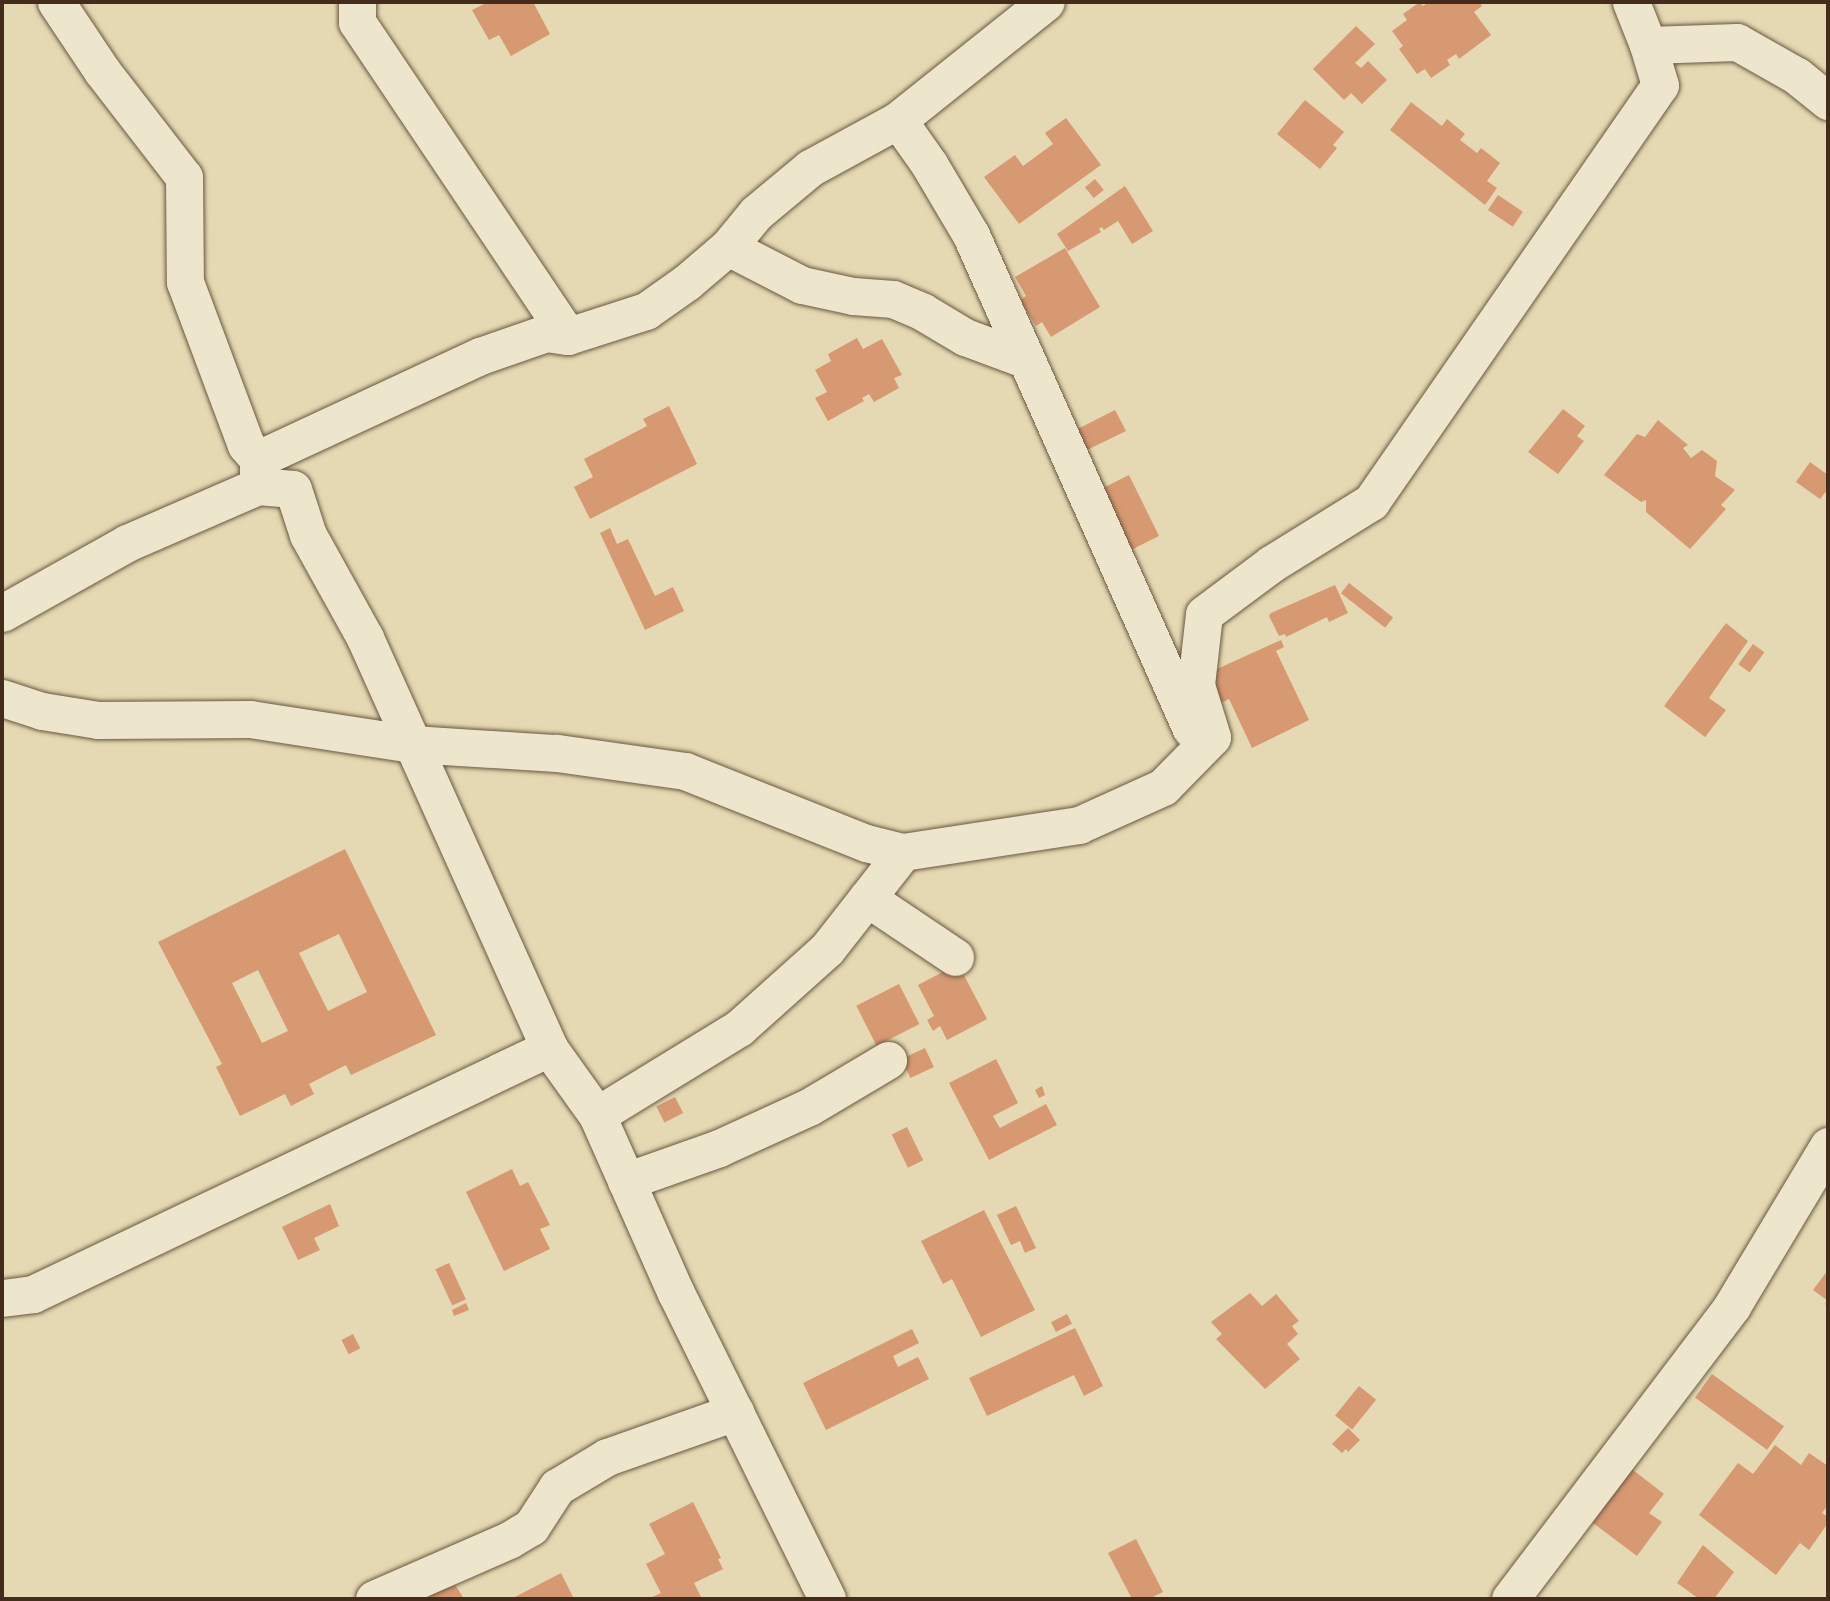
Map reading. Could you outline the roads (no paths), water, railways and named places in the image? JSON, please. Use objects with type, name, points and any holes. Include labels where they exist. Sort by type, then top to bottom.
[{"type":"street","points":[[56,2],[102,71],[184,177],[185,282],[258,472],[293,489],[307,535],[365,638],[549,1048],[597,1115],[735,1412],[827,1599]]},
{"type":"street","points":[[357,2],[357,22],[568,336]]},
{"type":"street","points":[[2,613],[258,472],[480,356],[546,333],[568,336],[646,311],[687,282],[727,247],[756,213],[810,169],[898,120],[1046,2]]},
{"type":"street","points":[[2,698],[42,711],[98,720],[250,719],[412,744],[556,752],[685,771],[866,843],[903,852],[1079,825],[1163,787],[1212,737],[1196,685],[1204,614],[1272,564],[1371,502],[1660,85],[1631,2]]},
{"type":"street","points":[[1648,45],[1737,42],[1797,76],[1828,101]]},
{"type":"street","points":[[898,120],[929,164],[971,235],[1200,749]]},
{"type":"street","points":[[727,247],[802,285],[853,296],[893,299],[923,312],[965,337],[1024,359]]},
{"type":"street","points":[[597,1115],[739,1028],[827,949],[903,852]]},
{"type":"street","points":[[867,898],[955,957]]},
{"type":"street","points":[[2,1298],[33,1294],[549,1048]]},
{"type":"street","points":[[626,1181],[719,1148],[809,1107],[888,1060]]},
{"type":"street","points":[[1510,1599],[1732,1306],[1825,1161]]},
{"type":"street","points":[[374,1599],[509,1540],[531,1527],[557,1487],[607,1457],[735,1412]]}]
